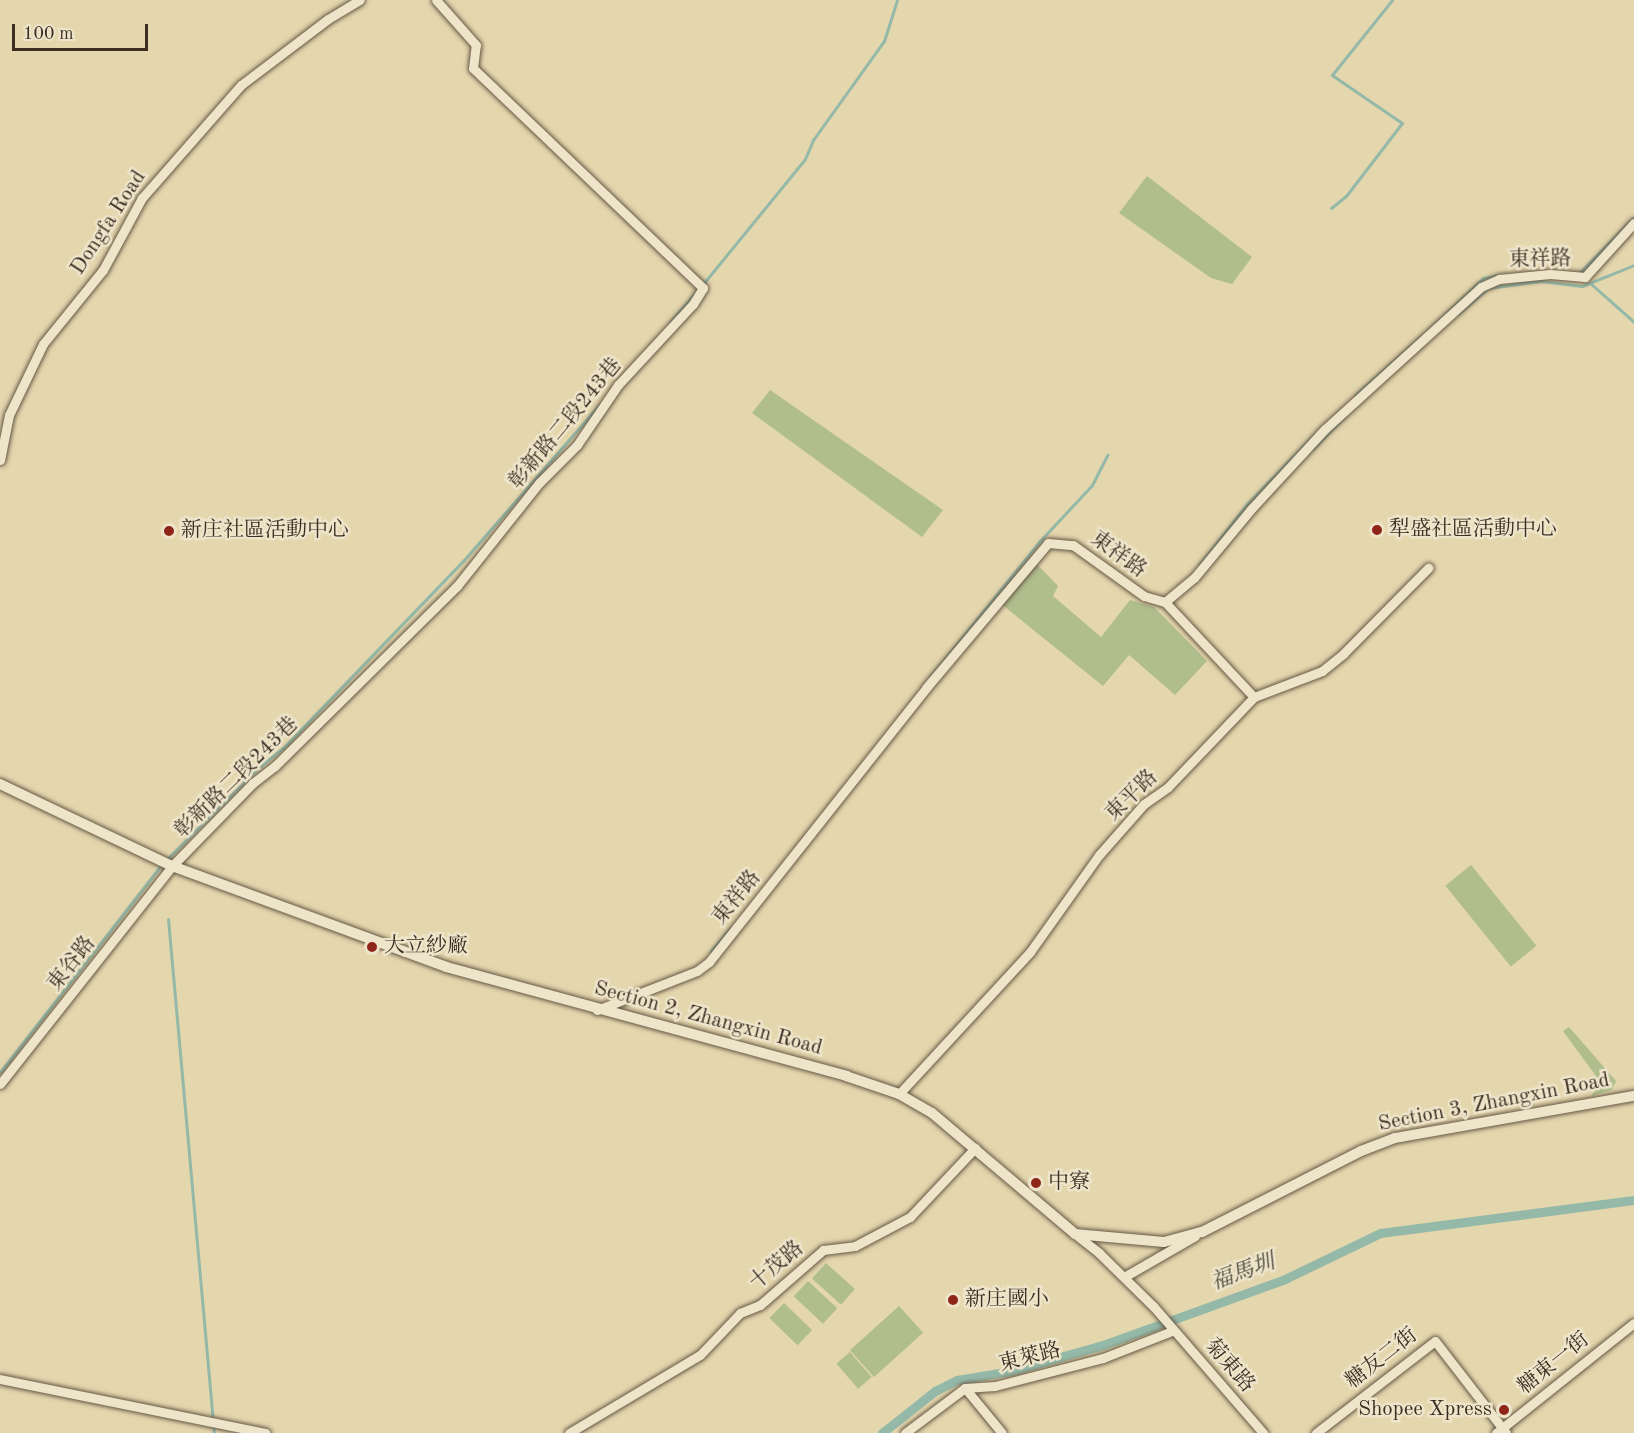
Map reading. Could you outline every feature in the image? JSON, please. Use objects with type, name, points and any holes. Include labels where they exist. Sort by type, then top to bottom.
[{"type":"street","name":"Dongfa Road","points":[[0,460],[9,415],[43,344],[104,270],[142,198],[241,85],[328,19],[360,0]]},
{"type":"street","name":"彰新路二段243巷","points":[[172,866],[457,586],[539,483],[577,445],[618,385],[693,304],[703,288],[473,68],[476,45],[436,0]]},
{"type":"street","name":"東祥路","points":[[597,1010],[697,972],[709,962],[926,688],[1048,543],[1073,545],[1144,596],[1165,602],[1194,578],[1252,508],[1325,429],[1480,287],[1499,279],[1550,273],[1586,277],[1634,223]]},
{"type":"street","name":"東平路","points":[[899,1094],[1030,952],[1099,855],[1131,819],[1168,786],[1254,697],[1322,670],[1346,651],[1428,568]]},
{"type":"street","points":[[1165,602],[1254,697]]},
{"type":"street","name":"Section 2, Zhangxin Road","points":[[0,784],[172,866],[446,967],[846,1076],[899,1094],[932,1113],[1074,1234]]},
{"type":"street","name":"東谷路","points":[[0,1084],[172,866]]},
{"type":"street","name":"Section 3, Zhangxin Road","points":[[1202,1232],[1361,1151],[1395,1138],[1634,1096]]},
{"type":"street","name":"十茂路","points":[[569,1433],[700,1355],[740,1313],[760,1305],[823,1251],[855,1246],[910,1217],[975,1148]]},
{"type":"street","points":[[1074,1234],[1164,1242],[1202,1232]]},
{"type":"street","points":[[1074,1234],[1124,1277],[1202,1232]]},
{"type":"street","name":"菊東路","points":[[1124,1277],[1154,1307],[1263,1433]]},
{"type":"street","name":"糖東一街","points":[[1502,1431],[1634,1323]]},
{"type":"street","name":"東萊路","points":[[965,1388],[995,1386],[1103,1358],[1170,1327]]},
{"type":"street","name":"糖友二街","points":[[1316,1433],[1435,1341],[1502,1431]]},
{"type":"street","points":[[0,1379],[266,1433]]},
{"type":"street","points":[[905,1433],[965,1388],[1002,1433]]},
{"type":"green space","points":[[1147,176],[1252,257],[1232,284],[1211,278],[1119,213]]},
{"type":"green space","points":[[770,390],[943,510],[922,537],[752,413]]},
{"type":"green space","points":[[1031,558],[1058,586],[1053,596],[1101,637],[1130,600],[1154,607],[1207,661],[1175,695],[1129,655],[1103,686],[995,599]]},
{"type":"green space","points":[[1471,865],[1536,946],[1511,967],[1445,886]]},
{"type":"green space","points":[[1569,1027],[1616,1081],[1612,1090],[1591,1096],[1601,1083],[1563,1031]]},
{"type":"green space","points":[[826,1263],[855,1289],[841,1305],[812,1279]]},
{"type":"green space","points":[[808,1281],[837,1308],[823,1324],[794,1296]]},
{"type":"green space","points":[[784,1303],[812,1330],[797,1345],[769,1318]]},
{"type":"green space","points":[[899,1306],[923,1333],[874,1377],[850,1350]]},
{"type":"green space","points":[[850,1352],[872,1377],[858,1389],[836,1364]]},
{"type":"waterway","points":[[703,284],[805,159],[813,140],[884,41],[897,0]]},
{"type":"waterway","points":[[1331,208],[1346,196],[1402,123],[1332,75],[1392,0]]},
{"type":"waterway","points":[[1579,273],[1634,217]]},
{"type":"waterway","points":[[1458,314],[1488,288],[1541,281],[1582,286],[1634,265]]},
{"type":"waterway","points":[[1427,331],[1483,278],[1498,275]]},
{"type":"waterway","points":[[1590,283],[1634,322]]},
{"type":"waterway","points":[[670,322],[695,293]]},
{"type":"waterway","points":[[1355,395],[1422,335]]},
{"type":"waterway","points":[[166,860],[258,768],[283,748],[463,561],[599,405]]},
{"type":"waterway","points":[[1313,449],[1344,417]]},
{"type":"waterway","points":[[1199,565],[1247,504],[1310,439]]},
{"type":"waterway","points":[[930,677],[1038,543],[1092,485],[1107,455]]},
{"type":"waterway","points":[[0,1072],[161,865]]},
{"type":"waterway","points":[[168,919],[214,1433]]},
{"type":"waterway","points":[[711,951],[731,927]]},
{"type":"waterway","name":"福馬圳","points":[[882,1433],[935,1391],[957,1380],[1011,1371],[1103,1345],[1285,1279],[1380,1233],[1634,1200]]},
{"type":"place","name":"犁盛社區活動中心","points":[[1377,530]]},
{"type":"place","name":"新庄社區活動中心","points":[[169,531]]},
{"type":"place","name":"大立紗廠","points":[[372,947]]},
{"type":"place","name":"中寮","points":[[1036,1183]]},
{"type":"place","name":"新庄國小","points":[[953,1300]]},
{"type":"place","name":"Shopee Xpress","points":[[1504,1410]]}]
